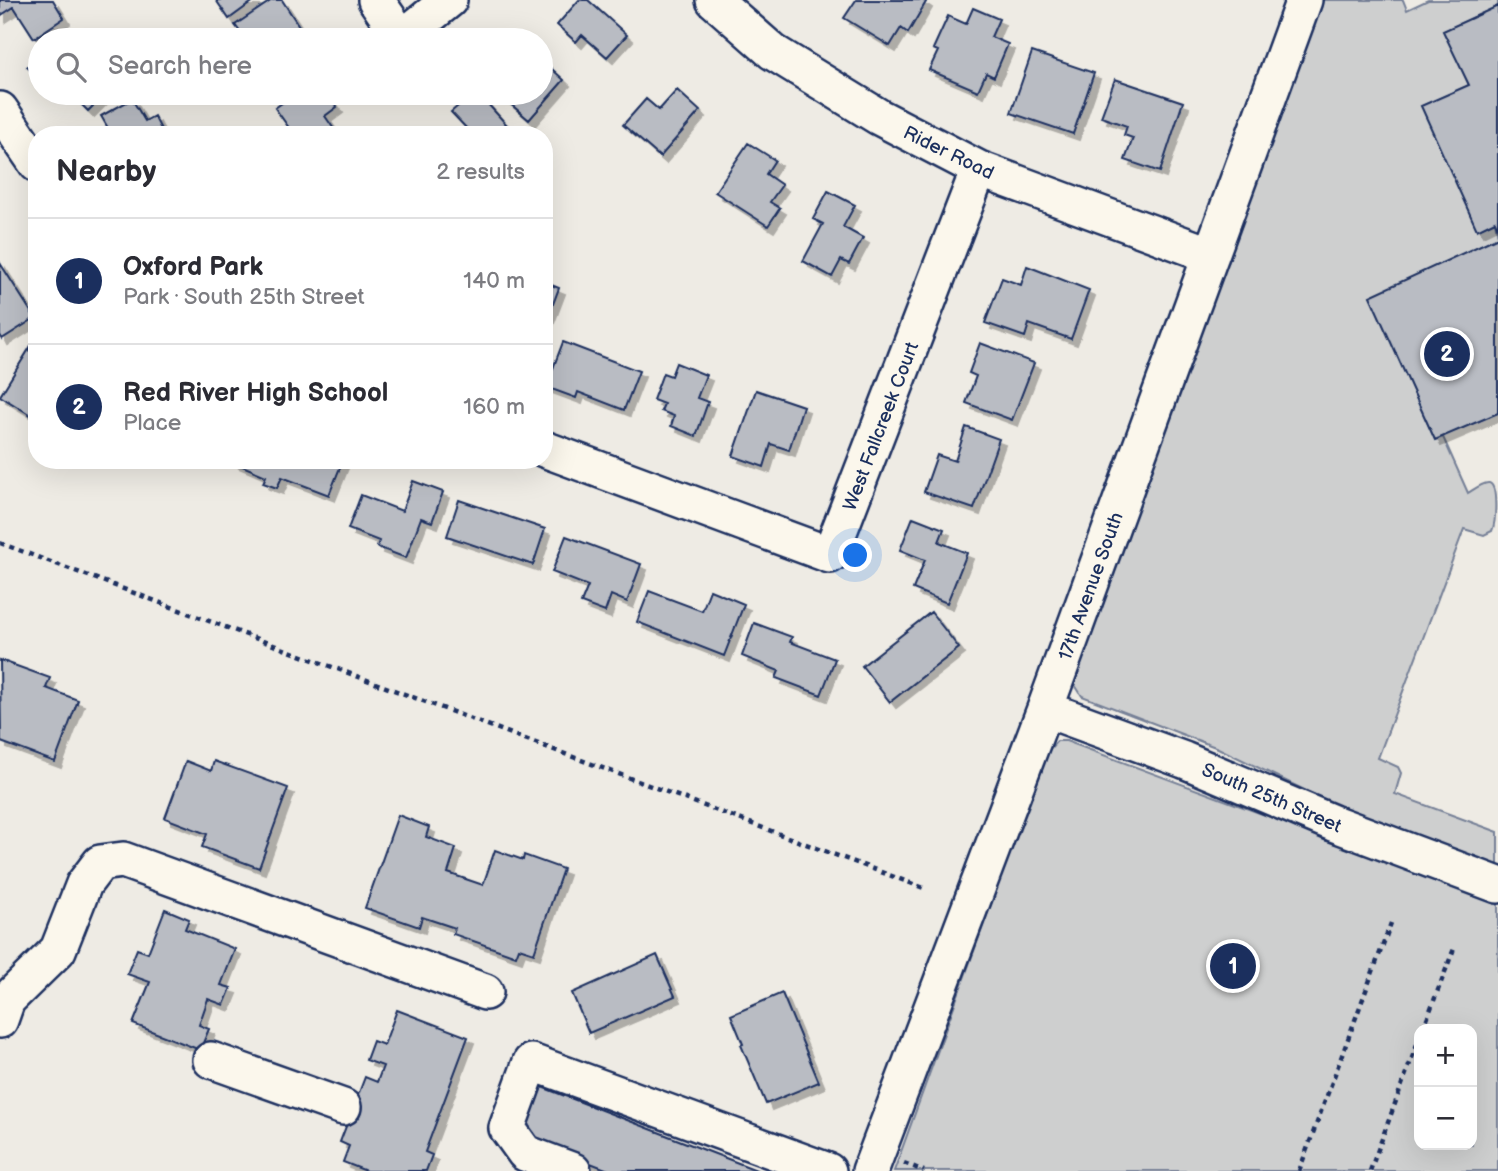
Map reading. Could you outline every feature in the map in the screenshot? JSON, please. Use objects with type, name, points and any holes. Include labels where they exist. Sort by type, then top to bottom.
[{"type":"street","points":[[376,0],[395,28]]},
{"type":"street","points":[[414,28],[449,0]]},
{"type":"street","name":"Rider Road","points":[[714,0],[773,52],[879,117],[979,169],[1211,255]]},
{"type":"street","name":"17th Avenue South","points":[[870,1171],[1045,709],[1304,0]]},
{"type":"street","points":[[0,110],[28,151]]},
{"type":"street","name":"West Fallcreek Court","points":[[553,452],[830,555],[979,169]]},
{"type":"street","name":"South 25th Street","points":[[1045,709],[1184,760],[1333,823],[1498,886]]},
{"type":"street","points":[[2,1001],[58,950],[85,884],[100,863],[123,860],[485,992]]},
{"type":"street","points":[[211,1059],[343,1107]]},
{"type":"street","points":[[573,1171],[521,1162],[507,1128],[531,1062],[828,1171]]},
{"type":"path","points":[[0,543],[924,888]]},
{"type":"path","points":[[1299,1171],[1391,923]]},
{"type":"path","points":[[1425,1024],[1455,946]]},
{"type":"path","points":[[1370,1171],[1414,1052]]},
{"type":"shaded area","points":[[1321,0],[1403,0],[1407,10],[1428,0],[1498,0],[1498,6],[1444,31],[1469,85],[1422,106],[1477,229],[1495,221],[1498,237],[1371,297],[1435,440],[1443,437],[1468,493],[1489,483],[1494,490],[1495,504],[1492,531],[1484,535],[1464,529],[1378,758],[1398,767],[1401,773],[1395,794],[1498,832],[1498,867],[1352,813],[1218,748],[1082,696],[1075,685],[1074,674]]},
{"type":"shaded area","points":[[1057,741],[1066,741],[1498,902],[1498,1171],[894,1171],[1046,753]]},
{"type":"building","points":[[0,0],[53,0],[64,18],[49,28],[28,29],[14,7],[0,16]]},
{"type":"building","points":[[216,0],[255,0],[229,19]]},
{"type":"building","points":[[272,0],[282,0],[299,26],[237,28],[235,25]]},
{"type":"building","points":[[579,0],[588,0],[627,35],[607,57],[582,35],[576,42],[557,25]]},
{"type":"building","points":[[856,0],[926,2],[908,33],[901,28],[890,46],[844,18]]},
{"type":"building","points":[[1498,6],[1498,229],[1495,221],[1477,230],[1421,106],[1469,85],[1443,31]]},
{"type":"building","points":[[973,8],[999,19],[991,37],[1008,44],[994,77],[986,73],[978,91],[929,70],[938,51],[933,49],[948,16],[966,24]]},
{"type":"building","points":[[1032,52],[1094,73],[1073,134],[1011,113]]},
{"type":"building","points":[[553,70],[564,80],[553,93]]},
{"type":"building","points":[[1115,79],[1183,102],[1160,172],[1125,160],[1133,138],[1124,135],[1127,126],[1101,117]]},
{"type":"building","points":[[677,90],[700,111],[660,157],[623,125],[646,99],[659,110]]},
{"type":"building","points":[[82,105],[94,105],[88,111]]},
{"type":"building","points":[[121,105],[136,105],[145,121],[154,116],[159,126],[107,126],[101,116]]},
{"type":"building","points":[[279,105],[337,107],[325,116],[332,126],[288,126],[275,108]]},
{"type":"building","points":[[459,105],[489,105],[508,126],[464,126],[451,112]]},
{"type":"building","points":[[512,105],[542,105],[529,120]]},
{"type":"building","points":[[748,143],[775,160],[766,174],[782,185],[770,202],[780,208],[768,226],[715,192]]},
{"type":"building","points":[[828,191],[855,205],[843,227],[863,238],[849,264],[841,260],[832,277],[803,261],[823,224],[813,219]]},
{"type":"building","points":[[1498,237],[1498,413],[1435,440],[1370,296]]},
{"type":"building","points":[[0,263],[28,307],[28,322],[2,339]]},
{"type":"building","points":[[1027,266],[1089,290],[1071,339],[1029,324],[1025,337],[985,323],[1002,278],[1021,285]]},
{"type":"building","points":[[553,286],[559,288],[553,304]]},
{"type":"building","points":[[563,342],[639,371],[624,410],[578,392],[576,398],[553,390],[553,368]]},
{"type":"building","points":[[980,343],[1034,363],[1012,420],[966,403],[976,376],[969,373]]},
{"type":"building","points":[[28,351],[28,413],[0,396]]},
{"type":"building","points":[[676,363],[706,375],[697,398],[708,402],[696,436],[671,426],[674,416],[661,411],[664,404],[653,400],[663,373],[671,376]]},
{"type":"building","points":[[756,390],[803,406],[789,450],[771,444],[764,467],[733,456]]},
{"type":"building","points":[[966,427],[999,439],[974,509],[924,492],[937,455],[955,461]]},
{"type":"building","points":[[250,469],[339,469],[329,495],[282,477],[277,488],[263,483],[266,476]]},
{"type":"building","points":[[413,481],[443,492],[432,522],[421,518],[406,558],[377,547],[379,541],[348,529],[361,495],[402,511]]},
{"type":"building","points":[[459,500],[545,529],[533,565],[447,536]]},
{"type":"building","points":[[913,517],[944,529],[939,542],[967,553],[947,603],[913,589],[925,560],[900,550]]},
{"type":"building","points":[[566,536],[641,564],[627,602],[611,595],[605,612],[581,603],[588,586],[552,572]]},
{"type":"building","points":[[710,590],[744,604],[724,656],[637,622],[649,591],[702,611]]},
{"type":"building","points":[[931,612],[959,648],[890,702],[862,666]]},
{"type":"building","points":[[754,623],[792,637],[790,642],[835,659],[821,695],[776,678],[779,671],[742,656]]},
{"type":"building","points":[[0,660],[50,678],[46,688],[78,700],[55,762],[1,742]]},
{"type":"building","points":[[186,761],[211,771],[214,761],[288,788],[259,868],[202,847],[207,834],[165,818]]},
{"type":"building","points":[[398,815],[429,827],[426,837],[456,848],[448,873],[483,885],[495,850],[523,860],[524,855],[563,869],[534,953],[519,948],[516,956],[453,934],[455,928],[422,917],[419,927],[365,908]]},
{"type":"building","points":[[165,909],[189,919],[185,929],[235,949],[221,985],[231,988],[224,1005],[208,999],[199,1025],[209,1029],[200,1050],[133,1024],[150,982],[127,974],[137,949],[148,953]]},
{"type":"building","points":[[657,955],[675,996],[589,1033],[572,993]]},
{"type":"building","points":[[782,993],[819,1082],[766,1104],[731,1015]]},
{"type":"building","points":[[397,1010],[468,1037],[425,1152],[432,1155],[426,1171],[366,1171],[343,1162],[349,1146],[340,1142],[365,1077],[377,1082],[383,1066],[366,1060],[373,1041],[384,1045]]},
{"type":"building","points":[[534,1084],[759,1171],[611,1171],[515,1134]]},
{"type":"place","name":"Red River High School","points":[[1447,354]]},
{"type":"place","name":"Oxford Park","points":[[1233,966]]}]
